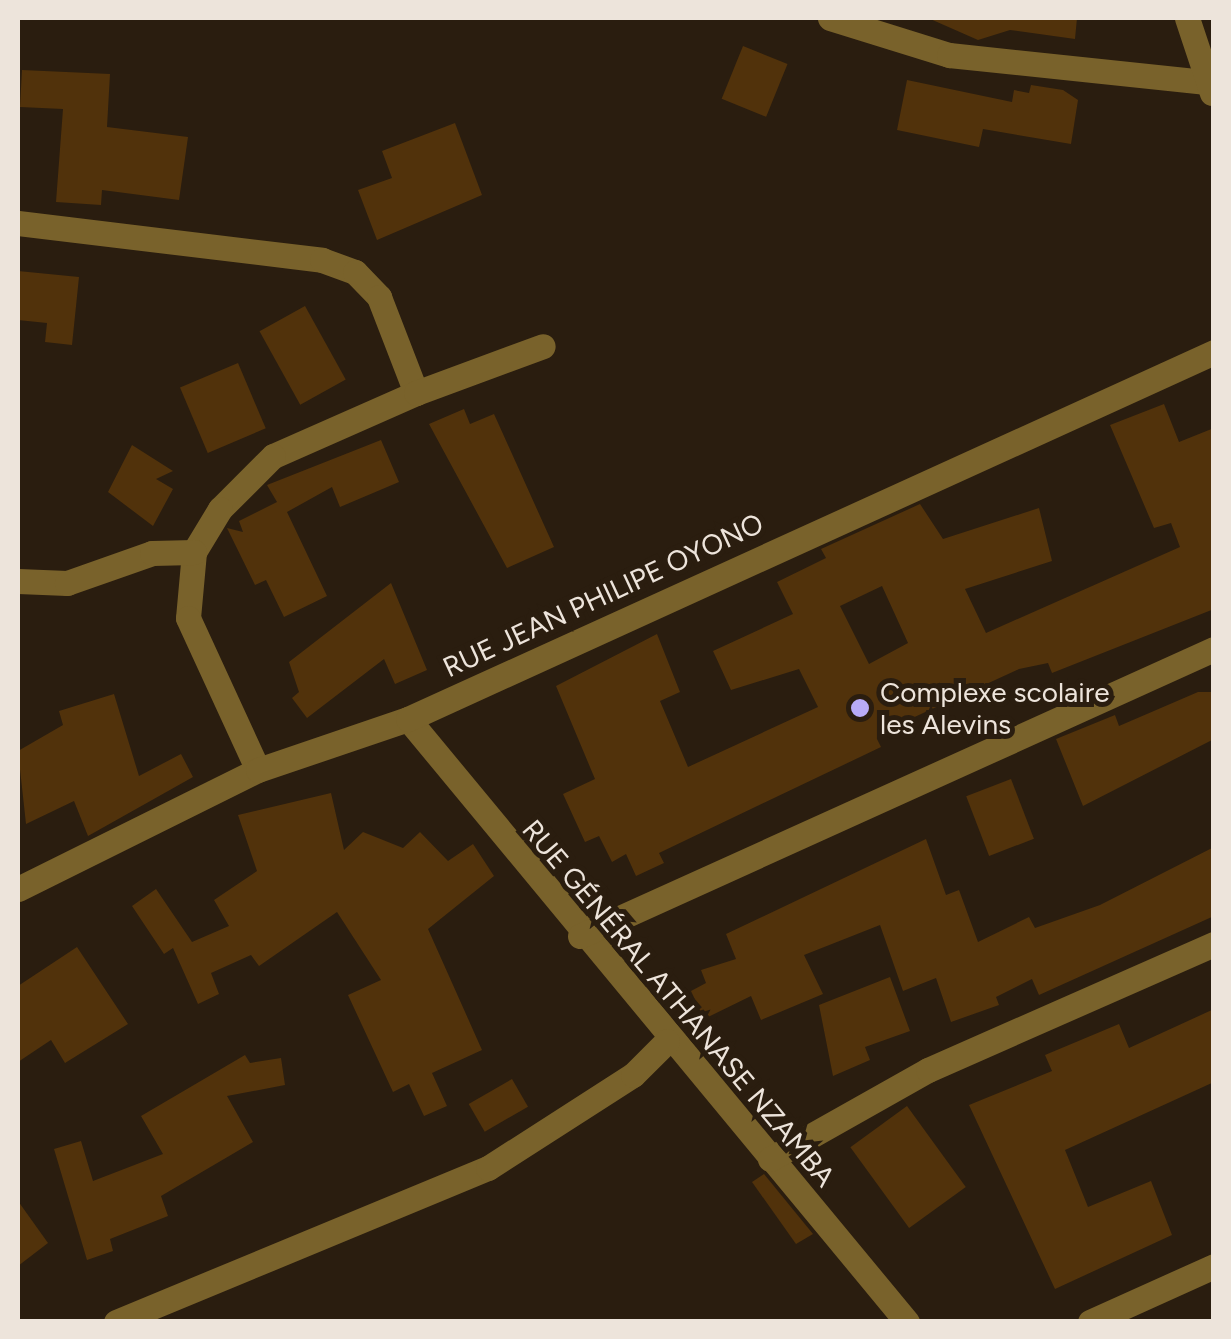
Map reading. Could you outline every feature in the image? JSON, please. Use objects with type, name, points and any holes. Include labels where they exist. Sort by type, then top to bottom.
[{"type":"street","points":[[830,18],[948,55],[1210,89],[1187,18]]},
{"type":"street","points":[[18,223],[322,260],[356,272],[379,297],[416,393]]},
{"type":"street","points":[[258,770],[188,618],[194,552],[220,509],[273,456],[416,393],[543,346]]},
{"type":"street","name":"RUE JEAN PHILIPE OYONO","points":[[18,889],[258,770],[408,718],[1214,352]]},
{"type":"street","points":[[18,582],[67,583],[152,552],[194,552]]},
{"type":"street","points":[[580,936],[1214,649]]},
{"type":"street","name":"RUE GÉNÉRAL ATHANASE NZAMBA","points":[[408,718],[666,1041],[907,1322]]},
{"type":"street","points":[[770,1159],[928,1070],[1214,944]]},
{"type":"street","points":[[116,1322],[488,1168],[632,1074],[666,1041]]},
{"type":"street","points":[[1090,1322],[1214,1266]]},
{"type":"building","points":[[928,18],[1077,18],[1075,39],[1010,30],[978,40]]},
{"type":"building","points":[[743,46],[788,64],[766,117],[722,99]]},
{"type":"building","points":[[22,70],[110,74],[107,127],[188,137],[179,200],[102,190],[101,205],[56,202],[63,109],[20,107]]},
{"type":"building","points":[[907,80],[1012,102],[1014,90],[1029,93],[1031,85],[1063,90],[1078,100],[1071,144],[983,129],[979,147],[897,130]]},
{"type":"building","points":[[455,123],[482,195],[377,240],[358,190],[392,178],[382,151]]},
{"type":"building","points":[[18,271],[79,277],[72,345],[45,342],[47,323],[18,320]]},
{"type":"building","points":[[305,306],[346,379],[300,405],[260,331]]},
{"type":"building","points":[[238,363],[266,428],[208,453],[180,388]]},
{"type":"building","points":[[1164,404],[1179,442],[1214,428],[1214,609],[1052,673],[1048,663],[1019,669],[908,720],[877,739],[881,747],[659,853],[664,863],[636,876],[626,854],[612,862],[599,836],[585,842],[563,794],[595,779],[556,686],[657,634],[680,692],[660,701],[688,767],[818,707],[799,669],[731,690],[713,651],[793,614],[777,582],[826,558],[821,549],[920,504],[943,539],[1039,508],[1052,561],[965,589],[986,633],[1180,547],[1171,523],[1154,528],[1110,425]],"holes":[[[882,586],[908,643],[869,664],[840,606]]]},
{"type":"building","points":[[464,409],[470,424],[494,414],[554,547],[507,568],[429,424]]},
{"type":"building","points":[[381,440],[399,482],[340,507],[332,487],[287,512],[327,596],[284,617],[266,580],[255,585],[227,528],[243,532],[239,521],[277,502],[267,485]]},
{"type":"building","points":[[132,445],[173,471],[156,479],[173,489],[153,526],[108,492]]},
{"type":"building","points":[[391,583],[427,670],[395,684],[384,659],[307,718],[292,698],[299,692],[289,662]]},
{"type":"building","points":[[1198,692],[1214,692],[1214,739],[1083,806],[1056,739],[1115,715],[1119,726]]},
{"type":"building","points":[[114,694],[139,776],[181,754],[193,777],[88,836],[74,801],[26,824],[18,751],[63,725],[59,711]]},
{"type":"building","points":[[1011,779],[1034,839],[989,856],[966,796]]},
{"type":"building","points":[[331,793],[344,850],[363,832],[403,848],[420,832],[448,861],[473,844],[494,876],[428,929],[482,1050],[432,1073],[447,1106],[424,1116],[409,1084],[393,1092],[348,995],[381,980],[337,912],[259,966],[251,955],[211,973],[219,994],[198,1004],[173,948],[164,954],[132,906],[156,889],[192,942],[229,926],[214,900],[257,871],[238,815]]},
{"type":"building","points":[[926,839],[946,895],[959,890],[978,942],[1029,917],[1035,928],[1100,905],[1214,847],[1214,916],[1039,995],[1032,979],[996,997],[999,1005],[951,1022],[936,978],[903,991],[880,925],[804,955],[823,994],[761,1020],[751,996],[704,1019],[691,991],[706,983],[701,970],[736,959],[726,934]]},
{"type":"building","points":[[77,947],[128,1024],[65,1063],[51,1040],[18,1062],[18,986]]},
{"type":"building","points":[[890,977],[910,1031],[865,1047],[870,1060],[833,1076],[819,1005]]},
{"type":"building","points":[[1214,1009],[1214,1082],[1065,1150],[1088,1207],[1151,1181],[1172,1235],[1055,1289],[969,1105],[1052,1071],[1045,1055],[1119,1024],[1129,1048]]},
{"type":"building","points":[[245,1055],[250,1063],[281,1058],[285,1085],[227,1096],[253,1142],[161,1196],[168,1216],[110,1239],[113,1251],[87,1260],[54,1149],[81,1141],[93,1181],[163,1154],[141,1116]]},
{"type":"building","points":[[512,1079],[528,1107],[485,1132],[469,1104]]},
{"type":"building","points":[[907,1106],[966,1187],[909,1228],[850,1147]]},
{"type":"building","points":[[764,1174],[813,1234],[796,1244],[752,1182]]},
{"type":"building","points":[[18,1201],[48,1243],[18,1266]]},
{"type":"place","name":"Complexe scolaire les Alevins","points":[[860,708]]}]
